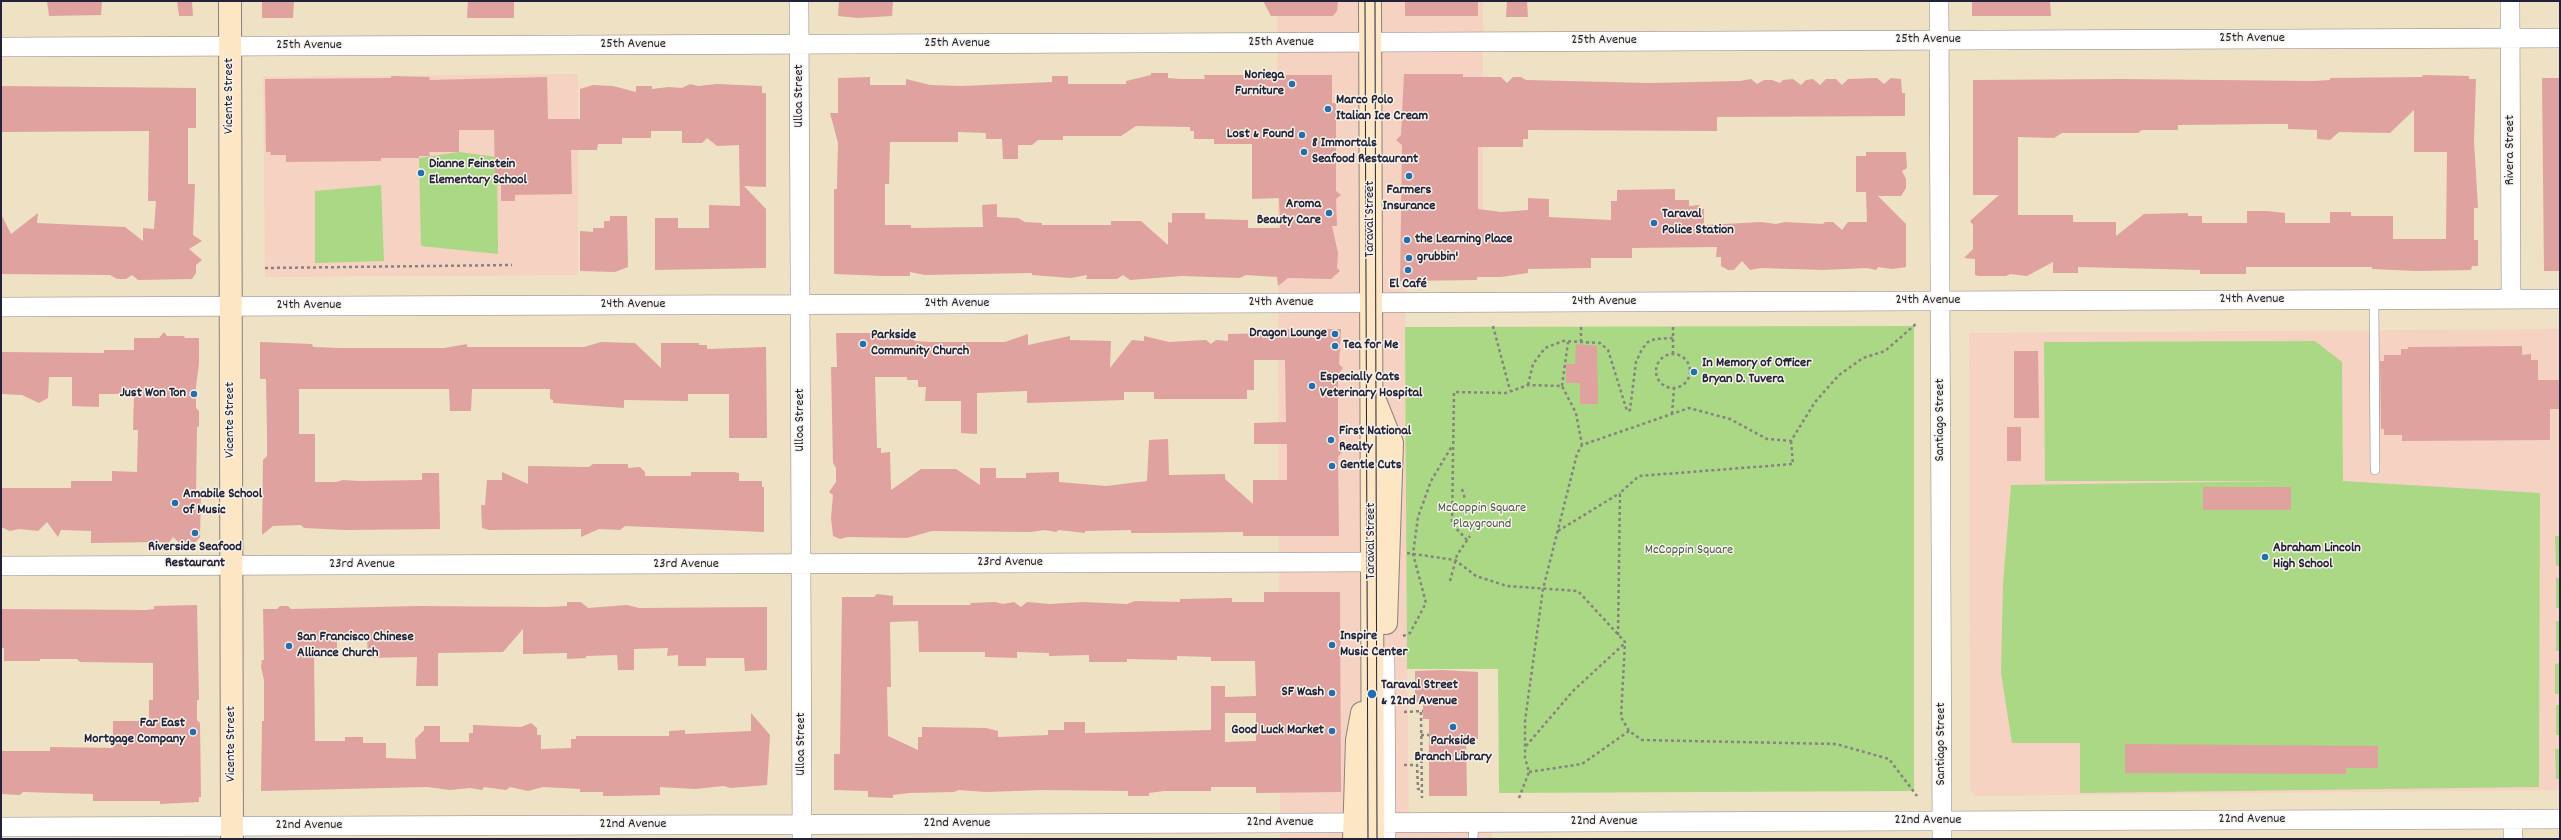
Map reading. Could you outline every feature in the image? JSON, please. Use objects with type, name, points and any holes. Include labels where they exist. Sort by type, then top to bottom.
[{"type":"street","name":"Vicente Street","points":[[230,1],[232,833]]},
{"type":"street","name":"Ulloa Street","points":[[799,1],[802,832]]},
{"type":"street","name":"Taraval Street","points":[[1370,1],[1372,562],[1379,664],[1372,717],[1371,831]]},
{"type":"street","name":"Santiago Street","points":[[1939,1],[1942,830]]},
{"type":"street","name":"Rivera Street","points":[[2510,1],[2511,299]]},
{"type":"street","name":"25th Avenue","points":[[1,47],[2560,38]]},
{"type":"street","name":"24th Avenue","points":[[1,307],[2560,299]]},
{"type":"street","name":"Taraval Street","points":[[1371,390],[1392,443],[1371,831]]},
{"type":"street","name":"23rd Avenue","points":[[1,566],[1372,562]]},
{"type":"street","name":"Taraval Street","points":[[1371,831],[1357,740],[1379,664]]},
{"type":"street","points":[[2513,819],[2513,839]]},
{"type":"street","name":"22nd Avenue","points":[[1,827],[232,833],[1942,830],[2560,819]]},
{"type":"lane","points":[[2374,300],[2375,470]]},
{"type":"path","points":[[265,268],[512,265]]},
{"type":"path","points":[[1557,531],[1620,493],[1640,476],[1793,464],[1791,441],[1815,402],[1839,375],[1863,358],[1885,350],[1916,322]]},
{"type":"path","points":[[1581,325],[1581,342]]},
{"type":"path","points":[[1673,325],[1673,354]]},
{"type":"path","points":[[1493,326],[1510,390]]},
{"type":"path","points":[[1528,385],[1533,364],[1539,353],[1551,345],[1568,342],[1600,343],[1606,347],[1627,411],[1630,410],[1636,362],[1642,349],[1648,342],[1655,339],[1673,338]]},
{"type":"path","points":[[1519,798],[1529,772],[1525,758],[1526,721],[1543,589],[1577,454],[1582,445],[1576,413],[1562,386],[1568,342]]},
{"type":"path","points":[[1673,354],[1684,359],[1690,371],[1687,381],[1674,388],[1664,386],[1656,374],[1659,361],[1673,354]]},
{"type":"path","points":[[1467,540],[1452,524],[1454,392],[1506,392],[1528,385],[1562,386]]},
{"type":"path","points":[[1672,414],[1674,388]]},
{"type":"path","points":[[1582,445],[1689,408],[1730,419],[1767,439],[1791,441]]},
{"type":"path","points":[[1403,636],[1410,633],[1426,603],[1414,554],[1422,504],[1431,481],[1452,446]]},
{"type":"path","points":[[1462,489],[1465,499]]},
{"type":"path","points":[[1618,635],[1620,493]]},
{"type":"path","points":[[1450,581],[1455,560],[1470,536]]},
{"type":"path","points":[[1402,552],[1455,560],[1476,576],[1507,586],[1578,592],[1625,642],[1621,717],[1629,730],[1642,740],[1836,744],[1889,759],[1917,796]]},
{"type":"path","points":[[1525,746],[1573,691],[1625,642]]},
{"type":"path","points":[[1403,712],[1422,712],[1422,798]]},
{"type":"path","points":[[1529,772],[1582,764],[1629,730]]},
{"type":"path","points":[[1421,735],[1429,735]]},
{"type":"path","points":[[1403,765],[1417,765],[1418,789],[1422,789]]},
{"type":"shaded area","points":[[1277,1],[1483,1],[1483,276],[1405,276],[1407,669],[1409,822],[1492,822],[1492,839],[1280,839]]},
{"type":"shaded area","name":"Dianne Feinstein Elementary School","points":[[578,74],[578,275],[265,277],[263,77]]},
{"type":"shaded area","name":"Abraham Lincoln High School","points":[[2560,329],[2560,790],[1975,796],[1970,789],[1969,333]]},
{"type":"green space","points":[[459,152],[497,157],[498,254],[421,246],[419,158]]},
{"type":"green space","points":[[381,185],[384,261],[315,263],[315,191]]},
{"type":"green space","name":"McCoppin Square","points":[[1914,326],[1914,791],[1499,793],[1498,669],[1407,669],[1405,327]]},
{"type":"green space","name":"Abraham Lincoln High School","points":[[2315,341],[2342,362],[2343,481],[2540,493],[2539,787],[2080,793],[2080,743],[2012,743],[2001,673],[2003,584],[2011,485],[2290,481],[2045,481],[2044,342]]},
{"type":"green space","points":[[2555,536],[2560,536],[2560,566],[2556,566]]},
{"type":"green space","points":[[2556,578],[2560,578],[2560,608],[2556,608]]},
{"type":"green space","points":[[2556,621],[2560,621],[2560,651],[2556,651]]},
{"type":"green space","points":[[2560,663],[2560,694],[2555,694],[2555,664]]},
{"type":"green space","points":[[2556,705],[2560,705],[2560,735],[2556,735]]},
{"type":"green space","points":[[2555,749],[2560,749],[2560,779],[2556,779]]},
{"type":"building","points":[[47,1],[102,1],[101,15],[49,16]]},
{"type":"building","points":[[177,1],[192,1],[193,16],[179,16]]},
{"type":"building","points":[[262,1],[294,1],[293,18],[262,18]]},
{"type":"building","points":[[468,1],[514,1],[514,18],[467,18]]},
{"type":"building","points":[[839,1],[893,1],[892,16],[858,18],[838,16]]},
{"type":"building","points":[[1263,1],[1338,1],[1337,11],[1333,16],[1271,16]]},
{"type":"building","points":[[1405,1],[1478,1],[1478,16],[1405,16]]},
{"type":"building","points":[[1507,1],[1527,1],[1528,17],[1506,17]]},
{"type":"building","points":[[1972,1],[2050,1],[2051,16],[1972,16]]},
{"type":"building","points":[[1151,73],[1168,73],[1168,78],[1205,79],[1204,75],[1332,75],[1332,103],[1336,103],[1336,191],[1341,195],[1336,199],[1337,226],[1332,226],[1338,253],[1337,268],[1340,271],[1331,279],[1288,278],[1278,286],[1277,277],[1246,275],[1240,278],[1182,276],[1130,280],[1123,275],[1117,279],[1086,279],[1087,275],[1071,278],[1032,275],[1032,273],[925,275],[910,272],[910,276],[834,274],[834,189],[837,189],[838,143],[830,113],[838,113],[838,78],[870,77],[870,85],[906,85],[906,79],[930,85],[962,86],[1052,82],[1052,76],[1068,76],[1068,84],[1126,84],[1126,81],[1151,75]],"holes":[[[1136,126],[1190,127],[1190,131],[1194,131],[1194,139],[1214,139],[1214,144],[1252,144],[1252,199],[1279,198],[1280,228],[1248,228],[1248,220],[1205,219],[1205,213],[1172,213],[1172,223],[1168,222],[1168,245],[1141,221],[1111,221],[1111,225],[1042,225],[1042,223],[1025,222],[1018,218],[997,217],[997,204],[982,205],[983,227],[911,228],[911,225],[885,225],[885,184],[889,184],[890,142],[958,142],[958,132],[986,133],[986,139],[1002,139],[1003,159],[1018,159],[1018,145],[1032,145],[1038,140],[1063,140],[1063,136],[1121,136]]]},
{"type":"building","points":[[1404,74],[1463,74],[1463,77],[1501,77],[1507,83],[1513,77],[1521,77],[1526,80],[1650,83],[1740,81],[1751,79],[1757,84],[1764,80],[1772,80],[1780,83],[1783,80],[1793,79],[1801,85],[1806,80],[1813,79],[1820,85],[1826,79],[1836,79],[1842,85],[1848,79],[1877,78],[1884,84],[1891,78],[1901,79],[1902,93],[1905,93],[1905,116],[1717,117],[1717,131],[1528,130],[1528,139],[1523,139],[1523,147],[1478,147],[1478,209],[1501,212],[1528,210],[1528,198],[1549,199],[1549,217],[1611,220],[1611,201],[1617,201],[1617,190],[1675,189],[1675,200],[1689,200],[1689,206],[1700,205],[1700,209],[1704,209],[1704,225],[1762,222],[1776,224],[1785,222],[1823,224],[1825,222],[1833,222],[1842,230],[1848,222],[1867,222],[1866,192],[1856,192],[1856,156],[1866,156],[1866,152],[1906,152],[1907,168],[1902,171],[1906,179],[1906,188],[1901,196],[1878,196],[1906,224],[1906,267],[1892,269],[1878,267],[1876,270],[1867,268],[1823,270],[1761,268],[1750,270],[1742,261],[1734,270],[1728,270],[1721,266],[1721,257],[1716,257],[1717,247],[1632,248],[1632,258],[1591,258],[1591,268],[1528,269],[1528,273],[1501,277],[1477,277],[1477,280],[1400,281],[1402,145],[1396,140],[1401,135]]},
{"type":"building","points":[[2423,75],[2469,76],[2469,79],[2476,79],[2474,141],[2478,208],[2474,208],[2474,240],[2478,240],[2478,266],[2472,266],[2471,270],[2417,271],[2372,269],[2372,267],[2246,267],[2246,274],[2200,274],[2200,270],[2078,267],[2078,273],[2053,273],[2053,262],[2027,276],[2010,274],[2006,276],[1979,276],[1975,275],[1975,259],[1964,258],[1973,249],[1973,225],[1970,221],[1999,195],[1973,195],[1973,80],[2121,79],[2313,81],[2330,80],[2330,78],[2422,77]],"holes":[[[2414,110],[2414,152],[2447,152],[2446,239],[2393,239],[2393,216],[2351,216],[2351,212],[2330,212],[2330,223],[2285,223],[2285,213],[2267,211],[2247,211],[2247,223],[2202,223],[2202,216],[2188,216],[2188,213],[2144,214],[2116,236],[2116,222],[2073,222],[2073,215],[2018,215],[2018,137],[2054,138],[2062,133],[2138,133],[2142,130],[2178,130],[2178,125],[2288,124],[2288,129],[2317,130],[2317,139],[2330,140],[2339,132],[2390,133]]]},
{"type":"building","points":[[391,76],[429,77],[430,80],[547,77],[548,119],[580,119],[580,89],[593,85],[613,86],[636,92],[636,86],[652,86],[652,89],[669,87],[682,88],[690,84],[698,86],[717,84],[762,86],[762,93],[766,93],[766,187],[744,186],[766,209],[766,268],[655,270],[655,218],[678,218],[678,228],[709,228],[709,205],[740,206],[739,145],[717,146],[707,138],[702,143],[682,143],[682,131],[651,131],[651,138],[622,138],[622,144],[598,144],[597,150],[571,150],[572,194],[515,195],[515,201],[501,201],[501,180],[495,180],[494,130],[459,130],[459,152],[429,152],[430,156],[419,156],[419,158],[381,158],[381,161],[286,162],[286,155],[270,155],[271,152],[266,152],[265,79],[391,78]]},
{"type":"building","points":[[2542,78],[2560,78],[2560,271],[2544,271]]},
{"type":"building","points":[[1,86],[196,88],[196,128],[188,128],[188,184],[195,184],[193,235],[202,241],[189,249],[202,260],[196,265],[196,273],[192,279],[138,280],[132,275],[126,279],[117,279],[110,275],[1,274],[1,214],[11,234],[38,213],[37,223],[125,227],[143,241],[143,228],[154,229],[156,201],[148,201],[149,131],[1,132]]},
{"type":"building","points":[[610,216],[627,216],[628,267],[615,272],[580,271],[580,231],[593,232],[593,228],[604,228],[604,221],[610,221]]},
{"type":"building","points":[[1283,329],[1291,329],[1298,336],[1304,329],[1341,329],[1339,364],[1343,368],[1338,374],[1339,449],[1342,452],[1338,457],[1339,536],[1243,536],[1243,532],[1131,533],[1131,530],[1085,531],[1085,533],[1044,530],[1031,532],[932,531],[907,538],[848,537],[840,539],[833,536],[831,518],[833,495],[829,492],[836,482],[836,468],[833,463],[831,367],[837,367],[836,333],[907,333],[914,334],[914,341],[931,342],[1005,342],[1028,334],[1028,345],[1070,336],[1070,340],[1111,341],[1110,368],[1132,340],[1144,341],[1144,336],[1169,342],[1206,340],[1211,344],[1216,340],[1228,341],[1228,334],[1275,333]],"holes":[[[1254,360],[1285,360],[1286,422],[1254,423],[1254,444],[1287,444],[1287,480],[1253,480],[1253,504],[1225,479],[1225,474],[1169,475],[1168,439],[1149,440],[1147,481],[1106,486],[1059,482],[1059,472],[1026,473],[1026,478],[996,478],[996,468],[980,468],[980,485],[956,469],[921,469],[891,490],[890,452],[881,453],[881,448],[877,448],[875,377],[907,377],[907,380],[918,380],[918,387],[926,387],[925,401],[961,401],[961,433],[977,434],[977,393],[1027,391],[1027,403],[1124,400],[1124,392],[1154,392],[1154,399],[1247,399],[1247,390],[1254,390]]]},
{"type":"building","points":[[164,332],[167,336],[199,338],[199,363],[196,387],[196,408],[199,411],[199,426],[197,428],[196,493],[201,493],[200,537],[196,542],[186,542],[183,546],[173,537],[166,547],[161,542],[91,543],[91,531],[61,530],[58,537],[47,522],[38,531],[19,529],[10,531],[1,527],[1,488],[71,488],[71,481],[112,481],[112,471],[137,472],[138,430],[133,430],[134,394],[99,394],[99,407],[72,406],[72,377],[49,377],[48,398],[39,403],[22,395],[1,394],[1,352],[104,353],[104,350],[134,350],[134,338],[159,338]]},
{"type":"building","points":[[260,342],[312,344],[313,347],[341,348],[444,348],[467,344],[467,347],[584,347],[601,342],[635,343],[661,368],[661,343],[699,343],[699,345],[707,345],[707,349],[766,347],[767,438],[729,438],[729,394],[688,394],[688,401],[624,400],[624,408],[553,403],[553,400],[550,399],[550,389],[472,389],[471,411],[450,411],[449,389],[299,389],[299,434],[315,434],[315,482],[336,482],[343,480],[422,480],[422,473],[439,473],[440,529],[346,530],[304,528],[301,525],[273,526],[262,535],[263,460],[267,456],[267,434],[266,379],[260,379]]},
{"type":"building","points":[[1576,344],[1597,346],[1598,404],[1580,404],[1580,383],[1566,383],[1566,364],[1575,364]]},
{"type":"building","points":[[2522,346],[2522,355],[2531,354],[2531,360],[2538,360],[2538,380],[2560,380],[2560,409],[2550,409],[2550,440],[2402,441],[2402,435],[2384,435],[2384,429],[2381,429],[2380,361],[2384,361],[2384,355],[2401,355],[2401,349],[2408,349],[2408,347]]},
{"type":"building","points":[[2014,351],[2038,351],[2039,418],[2014,418]]},
{"type":"building","points":[[2007,427],[2021,427],[2021,461],[2007,461]]},
{"type":"building","points":[[593,464],[628,464],[628,468],[640,467],[645,472],[645,476],[691,476],[691,472],[734,472],[739,473],[739,481],[762,481],[762,487],[764,487],[764,532],[625,526],[620,530],[599,529],[581,537],[581,529],[489,530],[482,528],[481,505],[485,505],[487,480],[502,480],[502,472],[528,484],[528,466],[589,467]]},
{"type":"building","points":[[2203,487],[2291,487],[2291,510],[2203,510]]},
{"type":"building","points":[[1264,592],[1340,592],[1341,792],[1256,793],[1256,787],[1211,787],[1211,791],[1164,791],[1149,793],[1149,796],[1128,796],[1128,791],[1044,790],[986,792],[959,790],[954,792],[909,793],[893,795],[893,798],[868,797],[868,791],[834,790],[834,754],[840,754],[842,597],[874,597],[877,594],[893,596],[893,605],[971,605],[970,603],[995,602],[1003,604],[1014,602],[1021,607],[1027,602],[1050,604],[1083,602],[1127,604],[1135,601],[1180,602],[1180,599],[1232,598],[1232,602],[1264,602]],"holes":[[[918,621],[919,652],[985,652],[985,657],[1017,658],[1017,652],[1049,653],[1049,656],[1089,655],[1089,662],[1127,662],[1127,659],[1177,660],[1177,656],[1211,657],[1211,661],[1255,661],[1256,696],[1225,697],[1225,686],[1211,686],[1211,730],[1085,733],[1085,722],[1064,722],[1064,730],[1048,730],[1048,735],[998,737],[998,731],[986,728],[922,727],[922,737],[918,737],[918,750],[888,736],[887,687],[891,687],[890,622]],[[1225,713],[1256,713],[1256,741],[1225,742]]]},
{"type":"building","points":[[567,602],[581,602],[588,608],[627,605],[639,608],[767,607],[767,670],[745,671],[744,658],[706,658],[706,666],[678,666],[678,655],[667,656],[668,648],[634,649],[634,670],[618,670],[617,655],[586,656],[586,658],[567,659],[567,653],[523,654],[523,629],[503,652],[438,653],[438,686],[416,686],[417,657],[368,658],[367,637],[337,638],[337,650],[314,651],[315,741],[345,741],[345,737],[363,737],[363,743],[386,743],[386,758],[416,759],[415,739],[424,730],[424,726],[440,726],[440,742],[469,742],[469,733],[473,733],[473,725],[521,727],[531,723],[537,728],[537,735],[541,735],[541,749],[571,748],[571,739],[576,739],[576,736],[669,736],[669,731],[685,730],[685,734],[751,731],[751,713],[770,735],[767,785],[730,788],[724,786],[695,789],[660,787],[660,795],[616,796],[603,796],[603,792],[580,792],[580,789],[543,787],[528,791],[510,787],[506,790],[484,787],[482,790],[470,788],[450,790],[427,787],[261,791],[262,721],[264,721],[264,680],[261,667],[262,660],[264,660],[263,609],[277,609],[280,606],[288,606],[291,609],[418,606],[547,607],[567,606]]},
{"type":"building","points":[[197,605],[199,700],[197,700],[197,720],[200,723],[201,797],[199,797],[199,802],[160,804],[160,801],[93,801],[93,794],[23,792],[20,795],[1,794],[1,751],[50,751],[50,747],[113,748],[113,721],[149,721],[149,700],[153,700],[153,663],[80,662],[77,659],[4,661],[4,648],[1,648],[1,609],[146,610],[154,609],[154,606]]},
{"type":"building","name":"Parkside Branch Library","points":[[1442,670],[1478,672],[1478,739],[1466,739],[1467,796],[1429,796],[1429,719],[1423,719],[1423,702],[1415,702],[1415,671]]},
{"type":"building","points":[[2125,744],[2378,746],[2378,768],[2346,768],[2346,774],[2125,773]]},
{"type":"tram line","points":[[1365,1],[1368,839]]},
{"type":"tram line","points":[[1375,1],[1377,839]]},
{"type":"place","name":"Noriega Furniture","points":[[1292,84]]},
{"type":"place","name":"Marco Polo Italian Ice Cream","points":[[1328,109]]},
{"type":"place","name":"Lost & Found","points":[[1302,135]]},
{"type":"place","name":"8 Immortals Seafood Restaurant","points":[[1304,152]]},
{"type":"place","name":"Dianne Feinstein Elementary School","points":[[421,173]]},
{"type":"place","name":"Farmers Insurance","points":[[1409,176]]},
{"type":"place","name":"Aroma Beauty Care","points":[[1329,213]]},
{"type":"place","name":"Taraval Police Station","points":[[1654,223]]},
{"type":"place","name":"the Learning Place","points":[[1407,240]]},
{"type":"place","name":"grubbin'","points":[[1409,258]]},
{"type":"place","name":"El Café","points":[[1408,270]]},
{"type":"place","name":"Dragon Lounge","points":[[1335,334]]},
{"type":"place","name":"Parkside Community Church","points":[[863,344]]},
{"type":"place","name":"Tea for Me","points":[[1335,346]]},
{"type":"place","name":"In Memory of Officer Bryan D. Tuvera","points":[[1694,372]]},
{"type":"place","name":"Especially Cats Veterinary Hospital","points":[[1312,386]]},
{"type":"place","name":"Just Won Ton","points":[[194,394]]},
{"type":"place","name":"First National Realty","points":[[1331,440]]},
{"type":"place","name":"Gentle Cuts","points":[[1332,466]]},
{"type":"place","name":"Amabile School of Music","points":[[175,503]]},
{"type":"place","name":"Riverside Seafood Restaurant","points":[[195,533]]},
{"type":"place","name":"Abraham Lincoln High School","points":[[2265,557]]},
{"type":"place","name":"Inspire Music Center","points":[[1332,645]]},
{"type":"place","name":"San Francisco Chinese Alliance Church","points":[[289,646]]},
{"type":"place","name":"SF Wash","points":[[1332,693]]},
{"type":"place","name":"Taraval Street & 22nd Avenue","points":[[1372,694]]},
{"type":"place","name":"Parkside Branch Library","points":[[1453,727]]},
{"type":"place","name":"Good Luck Market","points":[[1332,731]]},
{"type":"place","name":"Far East Mortgage Company","points":[[193,732]]},
{"type":"park label","name":"McCoppin Square Playground","points":[[1482,518]]}]
